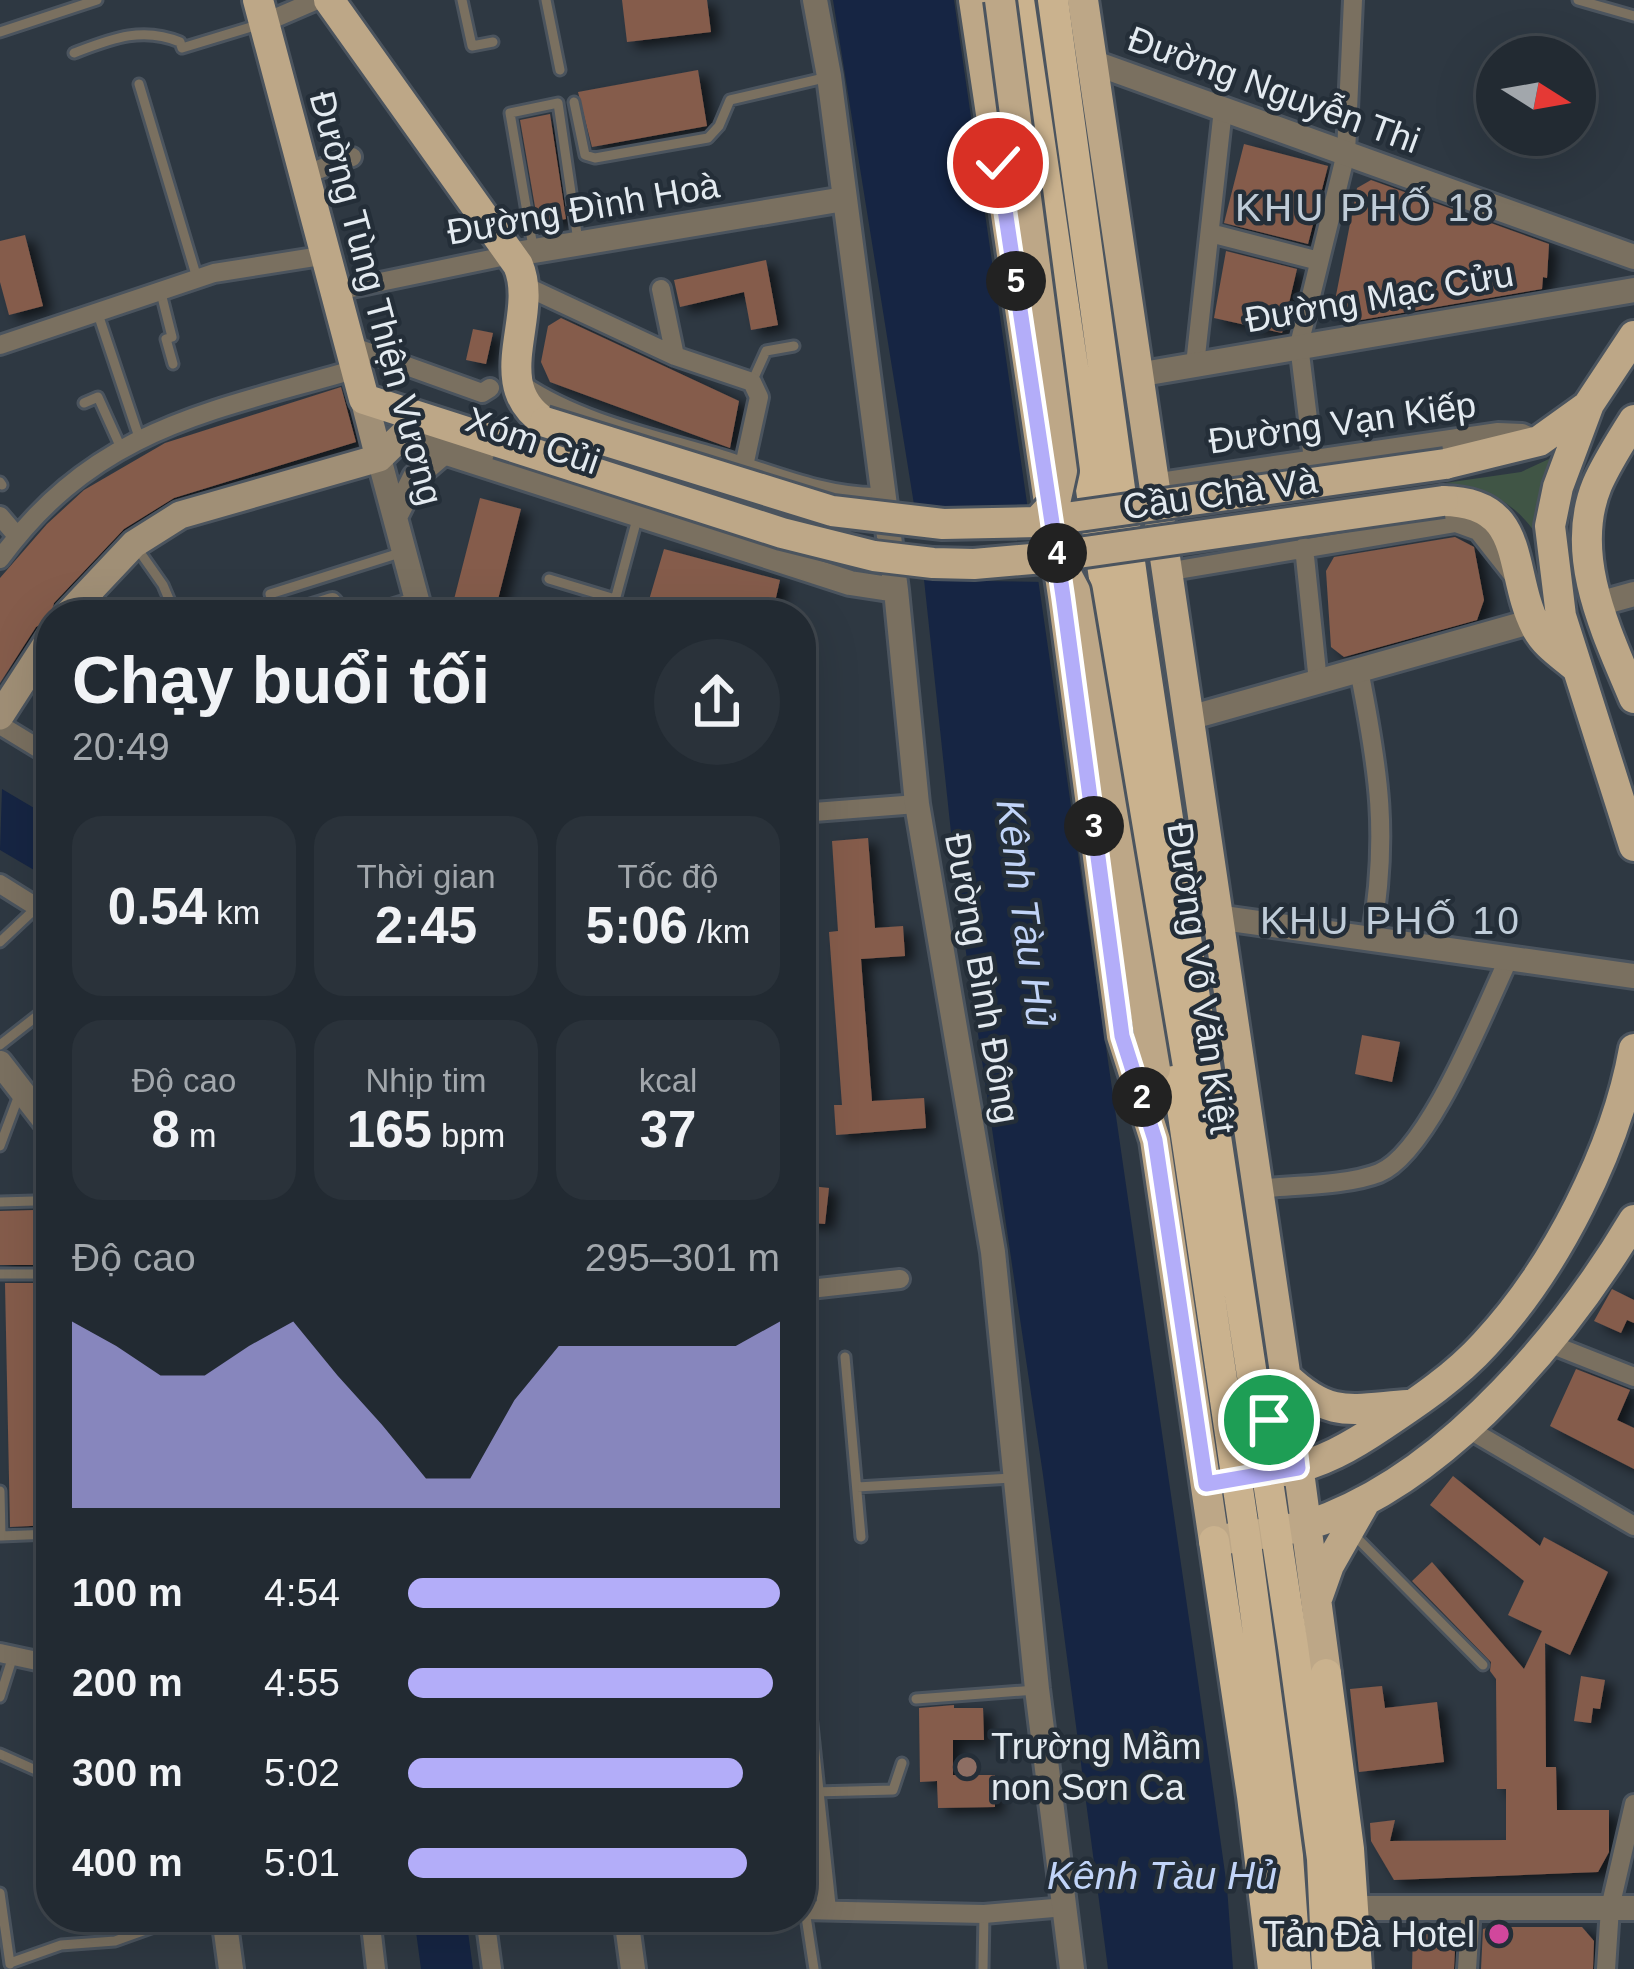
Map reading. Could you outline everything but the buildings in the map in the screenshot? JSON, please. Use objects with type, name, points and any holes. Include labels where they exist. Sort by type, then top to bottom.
[{"type":"highway","name":"Đường Võ Văn Kiệt","points":[[1019,0],[1221,1481],[1302,1527]]},
{"type":"highway","name":"Đường Võ Văn Kiệt","points":[[1053,0],[1142,643],[1267,1473],[1302,1527],[1327,1969]]},
{"type":"highway","name":"Đường Võ Văn Kiệt","points":[[1296,1969],[1288,1856],[1302,1527]]},
{"type":"highway","name":"Đường Võ Văn Kiệt","points":[[1214,1541],[1273,1969]]},
{"type":"highway","points":[[1326,1674],[1357,1969]]},
{"type":"main road","points":[[329,0],[522,253],[525,286],[503,385]]},
{"type":"main road","name":"Đường Võ Văn Kiệt","points":[[974,0],[1063,596],[1122,1036],[1155,1140],[1221,1481],[1214,1541]]},
{"type":"main road","points":[[1000,0],[1062,471],[1055,503],[1037,522]]},
{"type":"main road","name":"Đường Võ Văn Kiệt","points":[[1083,0],[1286,1377],[1302,1527]]},
{"type":"main road","name":"Đường Tùng Thiện Vương","points":[[262,11],[379,458]]},
{"type":"main road","points":[[1632,342],[1589,404],[1558,487],[1550,526],[1556,593],[1634,846]]},
{"type":"main road","name":"Cầu Chà Và","points":[[357,372],[421,417],[782,533],[874,556],[955,564],[1043,558],[1444,501],[1467,502],[1492,513],[1510,539],[1533,621],[1548,644],[1578,668]]},
{"type":"main road","name":"Cầu Chà Và","points":[[503,385],[545,422],[846,514],[972,525],[1037,522],[1445,464],[1539,441],[1567,425],[1589,404]]},
{"type":"main road","name":"Xóm Củi","points":[[79,600],[134,544],[179,515],[379,458],[421,417]]},
{"type":"main road","points":[[1634,420],[1608,463],[1589,512],[1588,562],[1598,604],[1634,698]]},
{"type":"main road","points":[[1043,558],[1065,572],[1075,591],[1155,1069],[1155,1140]]},
{"type":"main road","points":[[0,721],[36,662]]},
{"type":"main road","points":[[1221,1481],[1298,1468],[1359,1441],[1414,1404],[1486,1343],[1512,1312],[1570,1220],[1612,1134],[1634,1049]]},
{"type":"main road","points":[[1570,1220],[1625,1252]]},
{"type":"main road","points":[[1214,1541],[1302,1527],[1368,1497],[1412,1469],[1465,1427],[1548,1343],[1625,1252],[1634,1220]]},
{"type":"main road","points":[[1286,1377],[1312,1401],[1330,1407],[1414,1404]]},
{"type":"main road","points":[[1257,1411],[1294,1433],[1325,1442],[1359,1441]]},
{"type":"main road","points":[[1302,1527],[1329,1564],[1316,1602],[1326,1674]]},
{"type":"street","points":[[262,11],[317,0]]},
{"type":"street","name":"Đường Bình Đông","points":[[815,0],[830,76],[896,590],[917,804],[993,1252],[1037,1690],[1072,1969]]},
{"type":"street","points":[[1312,460],[1299,345],[1346,153],[1353,0]]},
{"type":"street","name":"Đường Nguyễn Thi","points":[[1092,62],[1634,257]]},
{"type":"street","points":[[1196,365],[1223,109]]},
{"type":"street","points":[[304,175],[352,157]]},
{"type":"street","name":"Đường Đình Hoà","points":[[337,291],[578,242],[844,200]]},
{"type":"street","points":[[1210,232],[1319,261]]},
{"type":"street","points":[[0,345],[196,278],[327,256]]},
{"type":"street","points":[[525,286],[675,356],[752,382],[759,398],[744,466]]},
{"type":"street","points":[[661,289],[675,356]]},
{"type":"street","name":"Đường Mạc Cửu","points":[[1137,375],[1634,290]]},
{"type":"street","points":[[0,559],[59,493],[140,437],[216,410],[357,372],[482,393],[503,385],[834,493],[882,497]]},
{"type":"street","name":"Xóm Củi","points":[[421,417],[444,452],[850,583],[896,590]]},
{"type":"street","name":"Đường Vạn Kiếp","points":[[1153,483],[1498,432],[1522,433],[1539,441]]},
{"type":"street","points":[[395,517],[415,477],[444,452]]},
{"type":"street","name":"Đường Tùng Thiện Vương","points":[[379,458],[417,600]]},
{"type":"street","points":[[0,516],[17,536]]},
{"type":"street","points":[[1166,572],[1456,523],[1478,531],[1522,586]]},
{"type":"street","points":[[1304,547],[1318,682]]},
{"type":"street","points":[[1598,604],[1634,594]]},
{"type":"street","points":[[1189,718],[1533,621]]},
{"type":"street","points":[[1358,670],[1384,836],[1371,939]]},
{"type":"street","points":[[0,721],[36,746]]},
{"type":"street","points":[[816,812],[917,804]]},
{"type":"street","points":[[0,884],[36,906]]},
{"type":"street","points":[[1216,917],[1634,976]]},
{"type":"street","points":[[1257,1189],[1365,1177],[1395,1161],[1436,1108],[1509,958]]},
{"type":"street","points":[[0,1063],[35,1097]]},
{"type":"street","points":[[816,1288],[900,1280]]},
{"type":"street","points":[[1548,1343],[1634,1377]]},
{"type":"street","points":[[1465,1427],[1634,1526]]},
{"type":"street","points":[[6,1654],[36,1661]]},
{"type":"street","points":[[1606,1969],[1622,1908],[1634,1804]]},
{"type":"street","points":[[816,1810],[827,1910]]},
{"type":"street","points":[[816,1910],[984,1914],[1065,1907]]},
{"type":"street","points":[[1353,1908],[1622,1908]]},
{"type":"street","points":[[1467,1969],[1471,1908]]},
{"type":"street","points":[[226,1932],[231,1969]]},
{"type":"street","points":[[372,1932],[376,1969]]},
{"type":"street","points":[[487,1932],[492,1969]]},
{"type":"street","points":[[628,1932],[633,1969]]},
{"type":"lane","points":[[0,32],[97,0]]},
{"type":"lane","points":[[462,0],[472,46],[493,42]]},
{"type":"lane","points":[[546,0],[560,70]]},
{"type":"lane","points":[[1578,0],[1634,16]]},
{"type":"lane","points":[[74,53],[122,35],[158,32],[180,42],[182,48],[262,11]]},
{"type":"lane","points":[[574,102],[585,155],[595,158],[708,137],[730,100],[830,76]]},
{"type":"lane","points":[[139,84],[196,278]]},
{"type":"lane","points":[[522,253],[510,113],[558,103],[578,242]]},
{"type":"lane","points":[[160,289],[172,337],[166,339],[173,364]]},
{"type":"lane","points":[[97,311],[140,437]]},
{"type":"lane","points":[[752,382],[766,351],[794,346]]},
{"type":"lane","points":[[84,403],[98,397],[121,448]]},
{"type":"lane","points":[[548,579],[615,599],[638,514]]},
{"type":"lane","points":[[134,544],[169,600]]},
{"type":"lane","points":[[272,600],[270,595],[404,552]]},
{"type":"lane","points":[[90,586],[100,600]]},
{"type":"lane","points":[[0,942],[36,917]]},
{"type":"lane","points":[[0,1045],[36,1017]]},
{"type":"lane","points":[[0,1146],[35,1097]]},
{"type":"lane","points":[[0,1202],[34,1202]]},
{"type":"lane","points":[[0,1274],[36,1274]]},
{"type":"lane","points":[[845,1357],[862,1537]]},
{"type":"lane","points":[[857,1487],[1018,1478]]},
{"type":"lane","points":[[0,1491],[1,1536],[36,1535]]},
{"type":"lane","points":[[1302,1527],[1484,1665]]},
{"type":"lane","points":[[0,1697],[6,1654]]},
{"type":"lane","points":[[916,1699],[1037,1690]]},
{"type":"lane","points":[[0,1754],[36,1770]]},
{"type":"lane","points":[[816,1792],[893,1790],[902,1763]]},
{"type":"lane","points":[[0,1894],[10,1966],[61,1945],[116,1941],[141,1932]]},
{"type":"lane","points":[[982,1969],[984,1914]]},
{"type":"lane","points":[[807,1932],[814,1969]]},
{"type":"green space","points":[[1562,453],[1541,542],[1523,518],[1500,500],[1474,488],[1445,483],[1521,472]]},
{"type":"water","name":"Kênh Tàu Hủ","points":[[833,0],[954,0],[1198,1681],[1227,1887],[1233,1969],[1108,1969],[1043,1475],[958,898],[920,542]]},
{"type":"water","points":[[2,789],[36,809],[36,871],[0,850]]},
{"type":"water","points":[[416,1932],[468,1932],[473,1969],[421,1969]]},
{"type":"pier","points":[[907,508],[1034,510],[1045,582],[918,580]]},
{"type":"place","name":"Trường Mầm non Sơn Ca","points":[[967,1767]]},
{"type":"place","name":"Tản Đà Hotel","points":[[1499,1934]]},
{"type":"district","name":"KHU PHỐ 18","points":[[1366,207]]},
{"type":"district","name":"KHU PHỐ 10","points":[[1391,920]]},
{"type":"route","points":[[998,163],[1122,1036],[1155,1140],[1206,1484],[1298,1468],[1294,1433],[1269,1420]]}]
